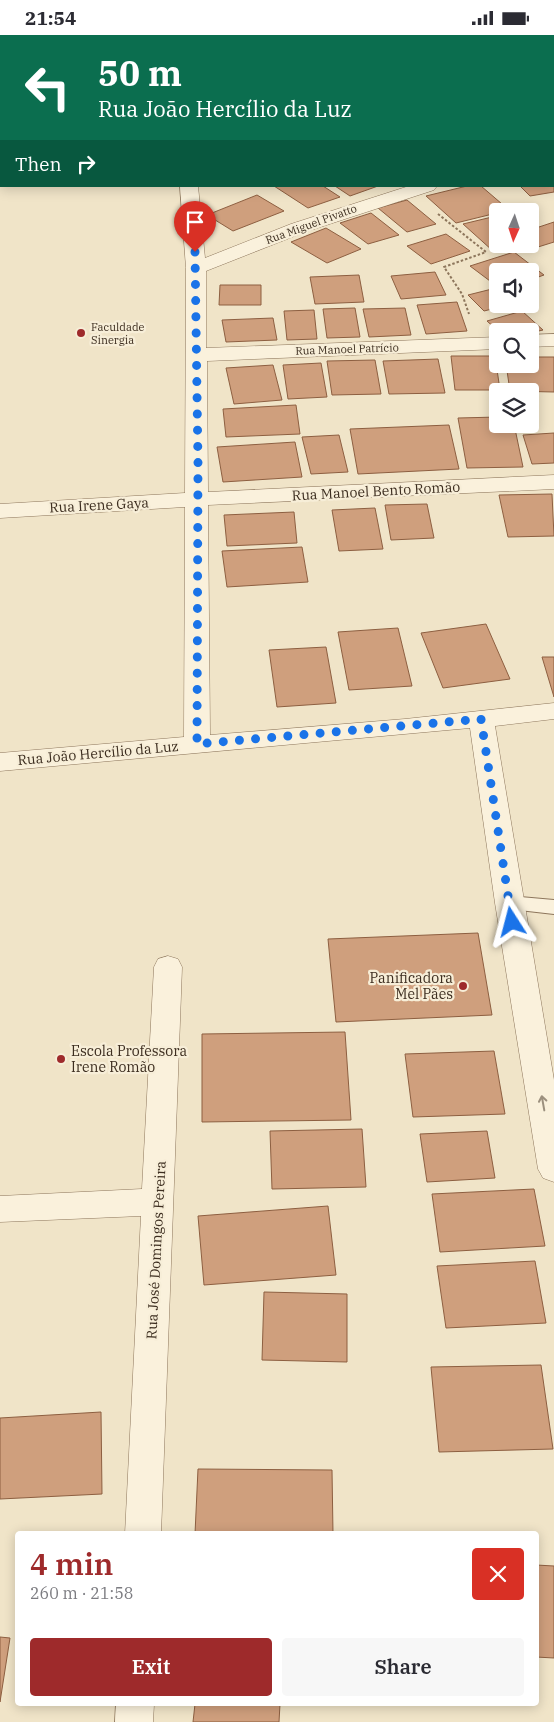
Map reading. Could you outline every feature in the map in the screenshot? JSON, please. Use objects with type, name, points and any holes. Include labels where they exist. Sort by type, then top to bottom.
[{"type":"street","points":[[189,187],[196,268],[198,499],[197,744]]},
{"type":"street","name":"Rua Miguel Pivatto","points":[[196,268],[298,228],[424,187]]},
{"type":"street","points":[[539,341],[554,341]]},
{"type":"street","name":"Rua Manoel Patrício","points":[[197,355],[489,343]]},
{"type":"street","name":"Rua Manoel Bento Romão","points":[[198,499],[554,483]]},
{"type":"street","name":"Rua Irene Gaya","points":[[0,511],[198,499]]},
{"type":"street","name":"Rua João Hercílio da Luz","points":[[0,762],[554,711]]},
{"type":"street","points":[[481,719],[509,903],[554,1169]]},
{"type":"street","name":"Rua José Domingos Pereira","points":[[143,1531],[168,967]]},
{"type":"street","points":[[0,1209],[159,1202]]},
{"type":"street","points":[[134,1722],[135,1706]]},
{"type":"lane","points":[[509,903],[554,907]]},
{"type":"path","points":[[408,191],[486,252],[444,267],[462,294],[489,343]]},
{"type":"building","points":[[276,187],[325,187],[340,197],[308,208]]},
{"type":"building","points":[[336,187],[375,187],[350,196]]},
{"type":"building","points":[[463,187],[482,187],[501,203],[489,203],[489,215],[456,223],[426,196]]},
{"type":"building","points":[[521,187],[554,187],[554,192],[530,196]]},
{"type":"building","points":[[257,195],[284,211],[233,231],[207,215]]},
{"type":"building","points":[[407,200],[436,224],[407,232],[378,208]]},
{"type":"building","points":[[371,213],[399,235],[368,244],[340,223]]},
{"type":"building","points":[[489,218],[489,247],[463,224]]},
{"type":"building","points":[[554,222],[554,242],[539,247],[539,227]]},
{"type":"building","points":[[326,228],[361,249],[327,263],[291,242]]},
{"type":"building","points":[[446,234],[470,251],[431,264],[407,246]]},
{"type":"building","points":[[511,253],[515,253],[528,263],[489,263],[489,280],[470,266]]},
{"type":"building","points":[[435,272],[446,295],[401,299],[391,276]]},
{"type":"building","points":[[359,275],[364,302],[315,304],[310,277]]},
{"type":"building","points":[[220,285],[261,285],[261,305],[219,305]]},
{"type":"building","points":[[489,290],[489,310],[484,311],[468,295]]},
{"type":"building","points":[[457,302],[467,331],[426,334],[417,305]]},
{"type":"building","points":[[355,308],[360,337],[327,338],[323,309]]},
{"type":"building","points":[[405,308],[411,335],[369,337],[363,309]]},
{"type":"building","points":[[314,310],[317,339],[287,340],[284,311]]},
{"type":"building","points":[[515,313],[524,313],[535,323],[489,323],[487,321]]},
{"type":"building","points":[[273,318],[277,340],[226,342],[222,320]]},
{"type":"building","points":[[451,356],[489,356],[489,373],[498,373],[499,383],[489,383],[489,390],[455,390]]},
{"type":"building","points":[[539,357],[554,357],[554,392],[539,392],[539,383],[509,383],[507,373],[539,373]]},
{"type":"building","points":[[438,359],[445,393],[389,394],[383,361]]},
{"type":"building","points":[[375,360],[381,394],[332,395],[327,361]]},
{"type":"building","points":[[321,363],[327,397],[288,399],[283,365]]},
{"type":"building","points":[[273,365],[282,400],[234,404],[226,368]]},
{"type":"building","points":[[296,405],[300,434],[226,437],[223,409]]},
{"type":"building","points":[[489,417],[489,433],[516,433],[523,467],[467,468],[458,418]]},
{"type":"building","points":[[449,425],[459,469],[358,474],[350,429]]},
{"type":"building","points":[[554,433],[554,463],[532,464],[523,435]]},
{"type":"building","points":[[339,435],[348,472],[311,474],[302,437]]},
{"type":"building","points":[[295,442],[302,477],[223,482],[217,447]]},
{"type":"building","points":[[552,494],[554,536],[508,537],[499,495]]},
{"type":"building","points":[[427,504],[434,538],[391,540],[385,505]]},
{"type":"building","points":[[375,508],[383,549],[339,551],[332,510]]},
{"type":"building","points":[[294,512],[297,543],[227,546],[224,515]]},
{"type":"building","points":[[302,547],[308,582],[227,587],[222,551]]},
{"type":"building","points":[[486,624],[510,679],[443,688],[421,633]]},
{"type":"building","points":[[398,628],[412,686],[349,690],[338,632]]},
{"type":"building","points":[[326,647],[336,703],[277,707],[269,650]]},
{"type":"building","points":[[542,657],[554,657],[554,697]]},
{"type":"building","points":[[478,933],[492,1015],[336,1022],[328,939]]},
{"type":"building","points":[[345,1032],[351,1120],[202,1122],[202,1034]]},
{"type":"building","points":[[494,1051],[505,1114],[413,1117],[405,1054]]},
{"type":"building","points":[[362,1129],[366,1187],[272,1189],[270,1131]]},
{"type":"building","points":[[487,1131],[495,1178],[427,1182],[420,1134]]},
{"type":"building","points":[[534,1189],[545,1246],[440,1252],[432,1194]]},
{"type":"building","points":[[328,1206],[336,1275],[204,1285],[198,1216]]},
{"type":"building","points":[[535,1261],[546,1323],[446,1328],[437,1266]]},
{"type":"building","points":[[264,1292],[347,1294],[347,1362],[262,1360]]},
{"type":"building","points":[[541,1365],[553,1449],[439,1452],[431,1367]]},
{"type":"building","points":[[101,1412],[102,1494],[0,1499],[0,1418]]},
{"type":"building","points":[[198,1469],[332,1470],[333,1531],[195,1531]]},
{"type":"building","points":[[539,1565],[554,1566],[554,1658],[539,1657]]},
{"type":"building","points":[[0,1637],[10,1638],[0,1702]]},
{"type":"building","points":[[195,1706],[280,1706],[279,1722],[193,1722]]},
{"type":"place","name":"Faculdade Sinergia","points":[[81,333]]},
{"type":"place","name":"Panificadora Mel Pães","points":[[463,986]]},
{"type":"place","name":"Escola Professora Irene Romão","points":[[61,1059]]},
{"type":"route","points":[[195,252],[198,463],[197,744],[481,719],[512,922]]}]
